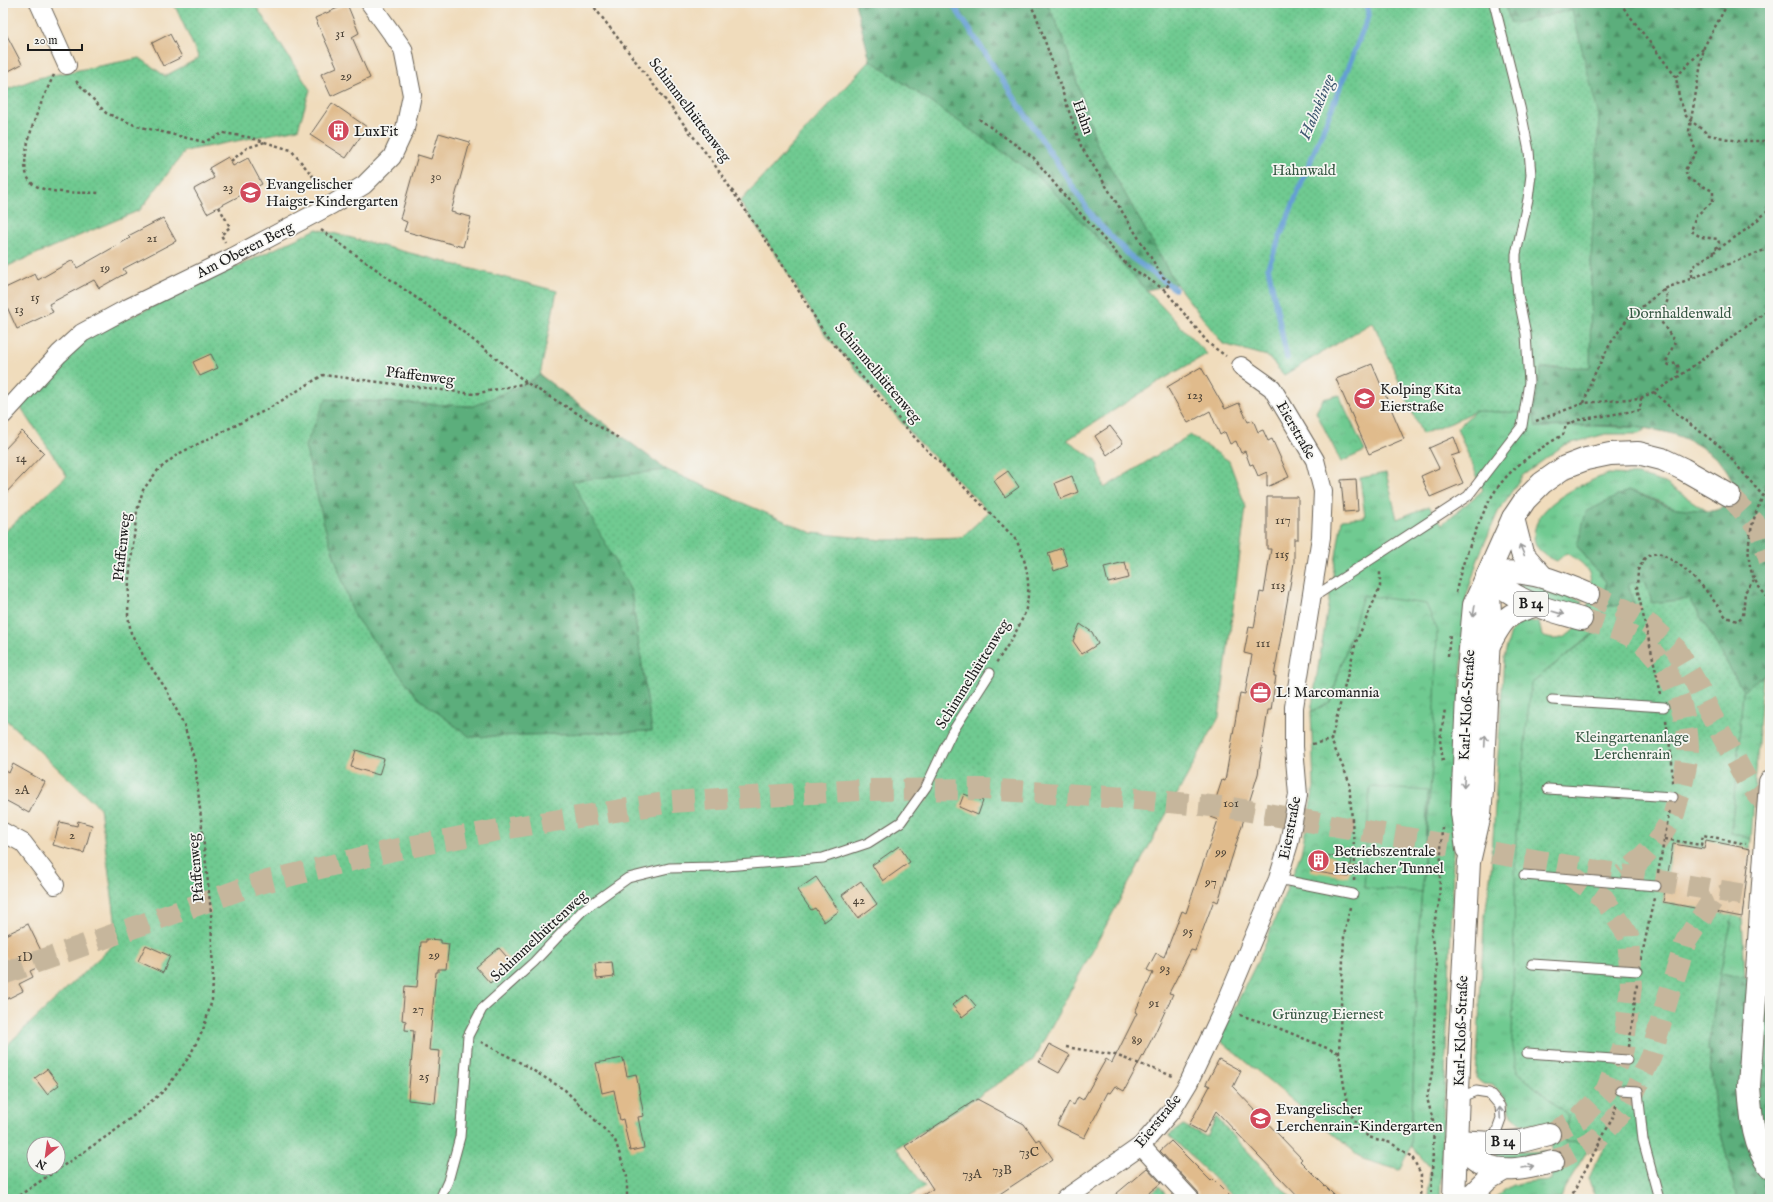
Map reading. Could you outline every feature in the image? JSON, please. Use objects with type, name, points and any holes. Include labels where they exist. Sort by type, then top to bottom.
[{"type":"main road","name":"Karl-Kloß-Straße","points":[[1469,862],[1462,813],[1471,636],[1474,605],[1513,518],[1525,500],[1542,483],[1564,467],[1586,459],[1610,454],[1638,453],[1662,459],[1683,468],[1729,495]]},
{"type":"main road","name":"B 14","points":[[1513,518],[1522,553],[1542,576]]},
{"type":"main road","name":"B 14","points":[[1488,575],[1518,572],[1542,576],[1588,594]]},
{"type":"main road","name":"Karl-Kloß-Straße","points":[[1454,1199],[1469,862],[1480,814],[1490,645],[1488,575]]},
{"type":"main road","name":"B 14","points":[[1488,575],[1505,591],[1534,606],[1580,619]]},
{"type":"main road","name":"B 14","points":[[1490,645],[1503,622],[1515,611],[1534,606]]},
{"type":"main road","points":[[1770,782],[1749,1086],[1751,1114],[1756,1140],[1766,1162],[1770,1166]]},
{"type":"main road","name":"B 14","points":[[1456,1141],[1493,1143],[1522,1141],[1549,1134]]},
{"type":"main road","name":"B 14","points":[[1456,1141],[1472,1156],[1485,1172],[1488,1179],[1468,1199]]},
{"type":"main road","name":"B 14","points":[[1485,1172],[1527,1168],[1553,1162]]},
{"type":"street","points":[[39,3],[65,61]]},
{"type":"street","name":"Am Oberen Berg","points":[[3,415],[58,354],[82,333],[331,205],[364,184],[392,157],[405,129],[412,95],[403,49],[370,3]]},
{"type":"street","name":"Eierstraße","points":[[1065,1199],[1142,1146],[1172,1110],[1189,1082],[1223,1010],[1278,879],[1289,843],[1298,795],[1294,747],[1294,707],[1321,537],[1323,491],[1315,460],[1272,388],[1241,366]]},
{"type":"street","points":[[3,832],[23,843],[55,885]]},
{"type":"street","points":[[1142,1146],[1190,1199]]},
{"type":"lane","points":[[1312,598],[1468,496],[1522,426],[1529,382],[1526,334],[1518,295],[1516,254],[1528,199],[1531,175],[1529,151],[1520,107],[1494,3]]},
{"type":"lane","name":"Schimmelhüttenweg","points":[[440,1199],[448,1181],[460,1136],[468,1036],[482,1009],[534,962],[583,910],[628,878],[670,868],[714,867],[823,858],[868,843],[901,822],[926,787],[951,734],[990,673]]},
{"type":"lane","points":[[1552,700],[1664,707]]},
{"type":"lane","points":[[1548,789],[1673,797]]},
{"type":"lane","points":[[1524,875],[1656,886]]},
{"type":"lane","points":[[1278,879],[1353,894]]},
{"type":"lane","points":[[1532,964],[1638,972]]},
{"type":"lane","points":[[1527,1053],[1627,1060]]},
{"type":"lane","points":[[1620,1090],[1638,1090],[1643,1140],[1659,1199]]},
{"type":"lane","points":[[1458,1098],[1476,1091],[1489,1093],[1500,1106],[1501,1119],[1485,1172],[1462,1199]]},
{"type":"path","name":"Schimmelhüttenweg","points":[[591,3],[712,161],[784,267],[826,334],[916,439],[1000,522],[1016,541],[1023,556],[1026,571],[1028,586],[1026,608],[1020,625],[990,673]]},
{"type":"path","name":"Hahn","points":[[1030,3],[1037,18],[1081,146],[1163,277],[1170,282],[1166,289]]},
{"type":"path","points":[[1620,3],[1676,77],[1679,97],[1686,116],[1690,120],[1709,135],[1738,141],[1770,141]]},
{"type":"path","points":[[1676,77],[1704,47],[1728,3]]},
{"type":"path","points":[[1704,47],[1688,131],[1696,152],[1685,170],[1688,179],[1713,191],[1713,201],[1696,216],[1691,231],[1701,237],[1718,239],[1718,243],[1713,254]]},
{"type":"path","points":[[65,61],[71,75],[106,113],[131,123],[204,142],[223,133],[265,142],[291,150],[311,174],[331,205]]},
{"type":"path","points":[[65,61],[37,112],[27,142],[26,165],[28,178],[34,185],[56,192],[99,193]]},
{"type":"path","points":[[979,119],[1033,157],[1063,194],[1127,265],[1166,289],[1209,344],[1241,366]]},
{"type":"path","points":[[231,161],[247,148],[265,142]]},
{"type":"path","points":[[219,207],[230,227],[221,236]]},
{"type":"path","points":[[1692,277],[1692,267],[1713,254],[1747,229],[1770,209]]},
{"type":"path","points":[[308,217],[314,225],[453,324],[527,383],[620,439]]},
{"type":"path","points":[[1584,403],[1592,379],[1610,344],[1628,318],[1664,289],[1770,248]]},
{"type":"path","points":[[1664,289],[1668,299],[1660,320],[1674,342],[1666,362],[1668,365],[1677,363],[1679,369],[1677,378]]},
{"type":"path","points":[[1522,426],[1584,403],[1641,398],[1654,392],[1677,378],[1770,309]]},
{"type":"path","name":"Pfaffenweg","points":[[14,1199],[116,1130],[165,1090],[178,1074],[196,1044],[203,1030],[212,1000],[213,979],[211,912],[196,762],[184,725],[166,689],[131,633],[128,615],[129,578],[136,519],[142,490],[158,470],[178,454],[268,409],[323,375],[474,394],[527,383]]},
{"type":"path","points":[[1654,392],[1679,416],[1721,447],[1763,496]]},
{"type":"path","points":[[1770,484],[1763,496],[1749,539],[1749,561],[1754,580],[1770,600]]},
{"type":"path","points":[[1638,570],[1644,559],[1650,555],[1659,553],[1668,557],[1688,571],[1705,589],[1726,617],[1737,620],[1743,616],[1745,592],[1754,580]]},
{"type":"path","points":[[1665,839],[1701,845],[1703,835],[1766,848]]},
{"type":"path","points":[[1223,1010],[1271,1025],[1339,1053]]},
{"type":"path","points":[[468,1036],[522,1063],[565,1090],[615,1140],[627,1177],[627,1199]]},
{"type":"path","points":[[1066,1047],[1115,1055],[1152,1067],[1189,1082]]},
{"type":"path","points":[[1570,1199],[1587,1165]]},
{"type":"green space","points":[[254,3],[310,90],[298,129],[185,151],[140,210],[3,268],[3,91],[38,78],[140,58],[165,76],[199,58],[174,4]]},
{"type":"green space","points":[[855,3],[1047,3],[1062,35],[1097,144],[1176,284],[1146,290],[1040,178],[870,60]]},
{"type":"green space","name":"Hahnwald","points":[[1047,3],[1504,3],[1511,24],[1572,10],[1599,117],[1591,258],[1590,367],[1541,368],[1533,413],[1475,411],[1451,423],[1422,434],[1373,322],[1284,375],[1267,356],[1223,344],[1176,284],[1097,144],[1062,35]]},
{"type":"green space","name":"Dornhaldenwald","points":[[1504,3],[1770,3],[1770,667],[1763,676],[1743,691],[1690,599],[1652,603],[1645,581],[1634,604],[1605,607],[1606,582],[1577,546],[1586,512],[1629,490],[1671,507],[1712,511],[1721,508],[1727,503],[1730,499],[1733,486],[1725,468],[1718,460],[1709,452],[1681,437],[1664,432],[1628,427],[1536,427],[1533,413],[1541,368],[1590,367],[1591,258]]},
{"type":"green space","points":[[870,60],[1040,178],[1207,354],[1160,381],[1067,440],[1096,460],[1104,488],[1190,435],[1229,461],[1246,507],[1219,717],[1032,1062],[896,1148],[925,1187],[905,1199],[3,1199],[3,1049],[118,940],[100,808],[3,717],[3,533],[67,476],[16,400],[65,348],[317,229],[557,291],[540,375],[527,383],[473,406],[326,399],[305,446],[325,528],[354,616],[418,698],[470,737],[652,731],[631,591],[572,481],[667,470],[812,533],[884,540],[962,537],[989,512],[916,439],[825,334],[784,267],[740,202]]},
{"type":"green space","points":[[540,375],[667,470],[573,481],[631,591],[652,731],[470,737],[418,698],[354,616],[325,528],[305,446],[325,399],[473,406],[527,383]]},
{"type":"green space","points":[[1339,395],[1365,451],[1341,462],[1316,412],[1323,399]]},
{"type":"green space","points":[[1475,411],[1533,413],[1537,427],[1596,426],[1647,428],[1639,434],[1606,434],[1564,445],[1522,476],[1498,512],[1479,556],[1466,598],[1454,792],[1452,906],[1440,1199],[1428,1199],[1430,1167],[1411,1146],[1418,938],[1434,740],[1363,596],[1330,702],[1311,712],[1342,519],[1365,517],[1360,478],[1386,473],[1397,519],[1429,506],[1442,524],[1483,490],[1457,428]]},
{"type":"green space","points":[[1608,474],[1638,475],[1665,483],[1707,511],[1676,508],[1629,490],[1577,546],[1606,582],[1605,607],[1594,633],[1531,683],[1517,1072],[1568,1115],[1565,1142],[1592,1143],[1564,1189],[1561,1199],[1495,1199],[1507,1188],[1514,1185],[1527,1182],[1551,1180],[1552,1165],[1550,1144],[1544,1123],[1523,1125],[1511,1115],[1509,1102],[1492,1085],[1483,1084],[1476,1078],[1484,924],[1491,871],[1504,657],[1511,632],[1522,621],[1539,622],[1542,636],[1554,639],[1563,637],[1572,632],[1585,613],[1591,591],[1591,580],[1588,571],[1581,563],[1566,553],[1557,561],[1548,557],[1541,552],[1536,545],[1534,536],[1536,524],[1551,504],[1574,489]]},
{"type":"green space","name":"Kleingartenanlage Lerchenrain","points":[[1645,581],[1652,603],[1690,599],[1743,691],[1731,833],[1751,839],[1750,849],[1704,849],[1673,844],[1663,902],[1733,915],[1720,973],[1708,1046],[1715,1109],[1737,1199],[1597,1199],[1589,1178],[1605,1144],[1565,1142],[1568,1115],[1517,1072],[1512,1041],[1516,833],[1531,683],[1594,634],[1605,607],[1634,604],[1628,584]]},
{"type":"green space","points":[[1516,583],[1529,584],[1583,601],[1580,610],[1533,599]]},
{"type":"green space","name":"Grünzug Eiernest","points":[[1363,595],[1426,604],[1437,629],[1434,740],[1418,938],[1411,1146],[1399,1170],[1363,1159],[1219,1039],[1261,954],[1301,853],[1314,787],[1311,712],[1330,702]]},
{"type":"green space","points":[[1763,676],[1751,839],[1731,833],[1743,691]]},
{"type":"green space","points":[[1370,787],[1428,791],[1422,892],[1364,888]]},
{"type":"green space","points":[[1733,915],[1742,917],[1745,978],[1720,973]]},
{"type":"green space","points":[[1720,973],[1770,982],[1770,1199],[1737,1199],[1715,1109],[1708,1046]]},
{"type":"green space","points":[[1216,1117],[1292,1199],[1235,1199],[1169,1135],[1183,1125],[1207,1137]]},
{"type":"green space","points":[[1545,1151],[1546,1156],[1492,1161],[1497,1153]]},
{"type":"green space","points":[[1159,1186],[1169,1199],[1143,1199]]},
{"type":"building","points":[[347,4],[359,33],[352,37],[370,78],[331,96],[321,74],[337,67],[315,18]]},
{"type":"building","points":[[3,28],[22,64],[3,74]]},
{"type":"building","points":[[170,34],[182,57],[163,66],[152,43]]},
{"type":"building","name":"LuxFit","points":[[332,103],[367,127],[346,158],[310,135]]},
{"type":"building","points":[[439,133],[470,142],[451,212],[471,217],[463,247],[404,231],[407,222],[400,219],[418,155],[431,159]]},
{"type":"building","points":[[228,157],[233,166],[248,158],[262,184],[207,213],[194,189],[214,178],[209,168]]},
{"type":"building","points":[[163,218],[176,241],[123,269],[126,273],[99,288],[94,280],[49,304],[53,312],[17,329],[3,298],[3,289],[35,274],[38,280],[73,260],[77,268],[130,238],[128,236]]},
{"type":"building","points":[[211,354],[218,368],[200,376],[193,362]]},
{"type":"building","name":"Kolping Kita Eierstraße","points":[[1372,364],[1404,439],[1369,454],[1336,379]]},
{"type":"building","points":[[1201,367],[1225,409],[1239,403],[1248,422],[1253,420],[1258,432],[1263,430],[1268,441],[1272,439],[1289,477],[1267,487],[1267,472],[1258,476],[1253,464],[1250,465],[1245,451],[1241,453],[1236,441],[1230,444],[1225,432],[1220,435],[1210,411],[1188,423],[1167,387]]},
{"type":"building","points":[[1110,426],[1123,443],[1107,455],[1095,436]]},
{"type":"building","points":[[22,431],[44,453],[3,496],[3,451]]},
{"type":"building","points":[[1454,437],[1460,453],[1451,456],[1463,483],[1430,497],[1421,476],[1439,468],[1429,448]]},
{"type":"building","points":[[1008,471],[1019,487],[1005,497],[994,481]]},
{"type":"building","points":[[1072,476],[1078,492],[1061,499],[1055,483]]},
{"type":"building","points":[[1356,479],[1358,511],[1344,512],[1341,480]]},
{"type":"building","points":[[1267,497],[1298,497],[1298,539],[1294,539],[1294,563],[1274,676],[1276,676],[1271,710],[1268,710],[1258,774],[1218,902],[1214,900],[1195,951],[1191,950],[1169,993],[1173,994],[1155,1033],[1124,1091],[1115,1086],[1110,1093],[1108,1092],[1084,1138],[1057,1125],[1069,1102],[1074,1105],[1078,1097],[1083,1100],[1106,1059],[1112,1063],[1137,1013],[1135,1012],[1153,973],[1147,970],[1156,953],[1164,957],[1182,911],[1186,913],[1218,820],[1210,817],[1222,780],[1225,781],[1240,693],[1245,694],[1252,655],[1244,653],[1249,627],[1254,628],[1260,592],[1264,593],[1271,549],[1267,549]]},
{"type":"building","points":[[1062,548],[1068,566],[1054,571],[1048,553]]},
{"type":"building","points":[[1125,562],[1129,578],[1108,583],[1104,567]]},
{"type":"building","points":[[1080,624],[1092,632],[1098,644],[1082,654],[1073,641]]},
{"type":"building","points":[[356,750],[384,759],[379,775],[351,767]]},
{"type":"building","points":[[13,764],[45,782],[29,813],[3,799],[3,769],[9,773]]},
{"type":"building","points":[[964,794],[983,801],[978,815],[959,807]]},
{"type":"building","points":[[78,821],[92,825],[84,853],[53,845],[60,822],[77,826]]},
{"type":"building","points":[[1706,840],[1750,849],[1742,917],[1663,902],[1673,844],[1704,849]]},
{"type":"building","points":[[899,846],[910,862],[883,881],[872,865]]},
{"type":"building","points":[[1314,853],[1352,860],[1348,877],[1311,871]]},
{"type":"building","points":[[816,877],[839,911],[824,922],[815,908],[811,910],[797,890]]},
{"type":"building","points":[[861,881],[877,904],[858,918],[842,895]]},
{"type":"building","points":[[28,924],[47,963],[30,971],[33,977],[19,984],[23,991],[3,1001],[3,976],[13,972],[3,952],[3,936]]},
{"type":"building","points":[[426,939],[441,940],[441,943],[449,944],[446,969],[438,969],[438,972],[436,972],[429,1050],[440,1051],[435,1103],[408,1100],[414,1031],[405,1030],[406,1021],[402,1020],[405,986],[417,987],[421,942],[426,942]]},
{"type":"building","points":[[146,945],[170,956],[163,973],[138,961]]},
{"type":"building","points":[[499,948],[513,964],[490,983],[476,967]]},
{"type":"building","points":[[612,962],[614,977],[597,979],[595,964]]},
{"type":"building","points":[[966,994],[976,1006],[962,1017],[952,1005]]},
{"type":"building","points":[[1049,1044],[1070,1055],[1059,1073],[1039,1062]]},
{"type":"building","points":[[623,1058],[627,1076],[636,1074],[644,1116],[638,1117],[644,1148],[630,1151],[623,1119],[620,1120],[614,1090],[602,1093],[596,1063]]},
{"type":"building","points":[[1219,1059],[1241,1071],[1233,1087],[1302,1159],[1300,1161],[1338,1199],[1300,1199],[1216,1111],[1204,1133],[1189,1125],[1210,1086],[1206,1084]]},
{"type":"building","points":[[47,1069],[59,1085],[47,1094],[35,1078]]},
{"type":"building","points":[[977,1099],[1024,1124],[1036,1141],[1039,1139],[1053,1159],[992,1199],[916,1199],[933,1189],[905,1146]]},
{"type":"building","points":[[1171,1141],[1211,1181],[1213,1179],[1233,1199],[1200,1199],[1198,1192],[1160,1151]]},
{"type":"building","points":[[1147,1168],[1161,1183],[1141,1199],[1110,1199]]},
{"type":"waterway","points":[[952,3],[1094,219],[1132,258],[1175,289]]},
{"type":"waterway","name":"Hahnklinge","points":[[1287,358],[1268,267],[1369,15],[1367,3]]},
{"type":"tunnel","points":[[1729,495],[1759,528],[1770,561]]},
{"type":"tunnel","points":[[1588,594],[1626,610],[1651,626],[1676,649],[1696,683],[1711,715],[1747,781],[1770,809]]},
{"type":"tunnel","points":[[1581,619],[1613,628],[1635,638],[1642,643],[1662,664],[1670,678],[1682,707],[1688,737],[1686,767],[1673,816],[1663,833],[1651,848],[1638,862],[1622,875]]},
{"type":"tunnel","points":[[3,974],[256,884],[393,850],[509,828],[672,802],[860,790],[983,789],[1126,798],[1232,808],[1770,899]]},
{"type":"tunnel","points":[[1549,1134],[1580,1118],[1606,1091],[1623,1049],[1631,987],[1628,935],[1604,899],[1559,867]]},
{"type":"tunnel","points":[[1553,1162],[1597,1139],[1628,1105],[1651,1056],[1686,941],[1712,901],[1731,892]]},
{"type":"place","name":"LuxFit","points":[[339,131]]},
{"type":"place","name":"Evangelischer Haigst-Kindergarten","points":[[251,193]]},
{"type":"place","name":"Kolping Kita Eierstraße","points":[[1365,398]]},
{"type":"place","name":"L! Marcomannia","points":[[1260,692]]},
{"type":"place","name":"Betriebszentrale Heslacher Tunnel","points":[[1318,860]]},
{"type":"place","name":"Evangelischer Lerchenrain-Kindergarten","points":[[1260,1118]]}]
